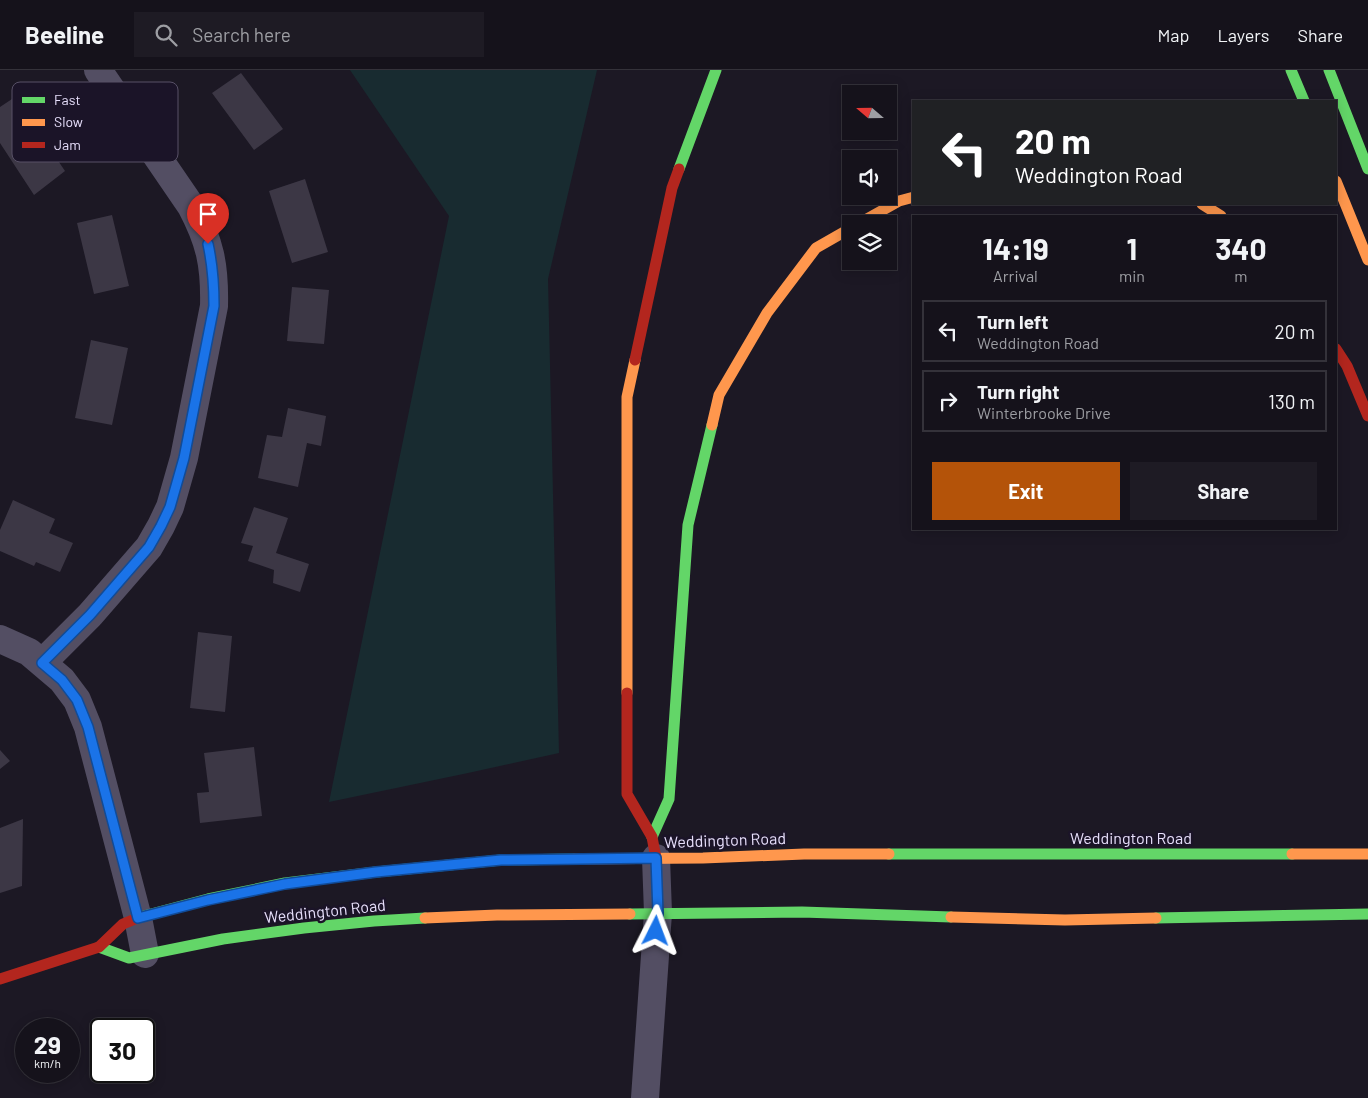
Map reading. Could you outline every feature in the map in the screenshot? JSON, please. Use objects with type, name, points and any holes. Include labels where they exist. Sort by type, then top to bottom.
[{"type":"main road","points":[[654,848],[627,794],[628,397],[672,188],[716,70]]},
{"type":"main road","points":[[1291,70],[1304,100]]},
{"type":"main road","points":[[1329,70],[1368,169]]},
{"type":"main road","points":[[1337,183],[1368,260]]},
{"type":"main road","points":[[874,215],[899,201],[912,198]]},
{"type":"main road","points":[[1204,205],[1219,215]]},
{"type":"main road","points":[[654,848],[668,798],[688,526],[719,395],[767,314],[816,248],[842,233]]},
{"type":"main road","points":[[1337,351],[1347,366],[1368,416]]},
{"type":"main road","name":"Weddington Road","points":[[0,978],[99,946],[123,924],[138,918],[208,900],[285,884],[376,872],[501,860],[654,848],[703,858],[804,854],[1368,854]]},
{"type":"main road","name":"Weddington Road","points":[[99,946],[129,958],[223,939],[304,928],[374,921],[497,914],[802,912],[1065,920],[1368,914]]},
{"type":"street","points":[[98,70],[106,82]]},
{"type":"street","points":[[42,663],[90,615],[149,547],[170,507],[184,458],[214,306],[213,268],[202,226],[191,206],[161,162]]},
{"type":"street","points":[[0,639],[30,652],[62,680],[77,700],[88,727],[138,918],[145,954]]},
{"type":"street","points":[[645,1098],[658,913],[654,848]]},
{"type":"green space","points":[[350,70],[597,70],[548,279],[559,753],[329,802],[449,216]]},
{"type":"building","points":[[241,73],[283,129],[254,150],[212,93]]},
{"type":"building","points":[[12,99],[12,161],[0,143],[0,107]]},
{"type":"building","points":[[12,162],[59,162],[65,171],[34,195]]},
{"type":"building","points":[[305,179],[328,252],[292,263],[269,191]]},
{"type":"building","points":[[112,215],[129,286],[94,294],[77,223]]},
{"type":"building","points":[[292,287],[329,290],[324,344],[287,341]]},
{"type":"building","points":[[91,340],[128,348],[112,425],[75,418]]},
{"type":"building","points":[[288,408],[326,416],[321,446],[307,443],[298,487],[258,478],[267,435],[282,437]]},
{"type":"building","points":[[13,500],[55,519],[49,533],[73,543],[60,572],[36,562],[34,566],[0,551],[0,530]]},
{"type":"building","points":[[254,507],[288,518],[276,553],[309,564],[300,592],[273,583],[274,570],[248,561],[253,546],[241,543]]},
{"type":"building","points":[[198,632],[232,636],[225,712],[190,708]]},
{"type":"building","points":[[254,747],[262,816],[200,823],[197,793],[209,792],[204,753]]},
{"type":"building","points":[[0,750],[10,761],[0,769]]},
{"type":"building","points":[[23,819],[22,886],[0,893],[0,828]]},
{"type":"traffic: fast","points":[[679,169],[716,70]]},
{"type":"traffic: fast","points":[[1291,70],[1304,100]]},
{"type":"traffic: fast","points":[[1329,70],[1368,169]]},
{"type":"traffic: fast","points":[[652,837],[669,799],[688,525],[712,425]]},
{"type":"traffic: fast","points":[[889,854],[1292,854]]},
{"type":"traffic: fast","points":[[140,917],[208,899],[285,883],[501,860],[574,859]]},
{"type":"traffic: fast","points":[[630,914],[802,912],[951,917]]},
{"type":"traffic: fast","points":[[1156,918],[1368,914]]},
{"type":"traffic: fast","points":[[99,947],[129,958],[223,939],[304,928],[425,918]]},
{"type":"traffic: slow","points":[[1337,183],[1368,260]]},
{"type":"traffic: slow","points":[[874,215],[899,201],[912,198]]},
{"type":"traffic: slow","points":[[1204,205],[1219,215]]},
{"type":"traffic: slow","points":[[712,425],[719,395],[767,313],[816,248],[842,233]]},
{"type":"traffic: slow","points":[[627,693],[627,397],[635,360]]},
{"type":"traffic: slow","points":[[574,859],[889,854]]},
{"type":"traffic: slow","points":[[1292,854],[1368,854]]},
{"type":"traffic: slow","points":[[425,918],[497,915],[630,914]]},
{"type":"traffic: slow","points":[[951,917],[1065,920],[1156,918]]},
{"type":"traffic: jam","points":[[635,360],[672,188],[679,169]]},
{"type":"traffic: jam","points":[[1337,351],[1347,366],[1368,416]]},
{"type":"traffic: jam","points":[[627,693],[627,794],[652,837],[656,858]]},
{"type":"traffic: jam","points":[[0,979],[99,947],[123,924],[140,917]]},
{"type":"route","points":[[208,244],[213,268],[214,306],[184,458],[170,507],[149,547],[90,615],[42,663],[62,680],[77,700],[88,727],[138,918],[208,900],[285,884],[376,872],[501,860],[656,858],[658,913],[656,931]]}]
